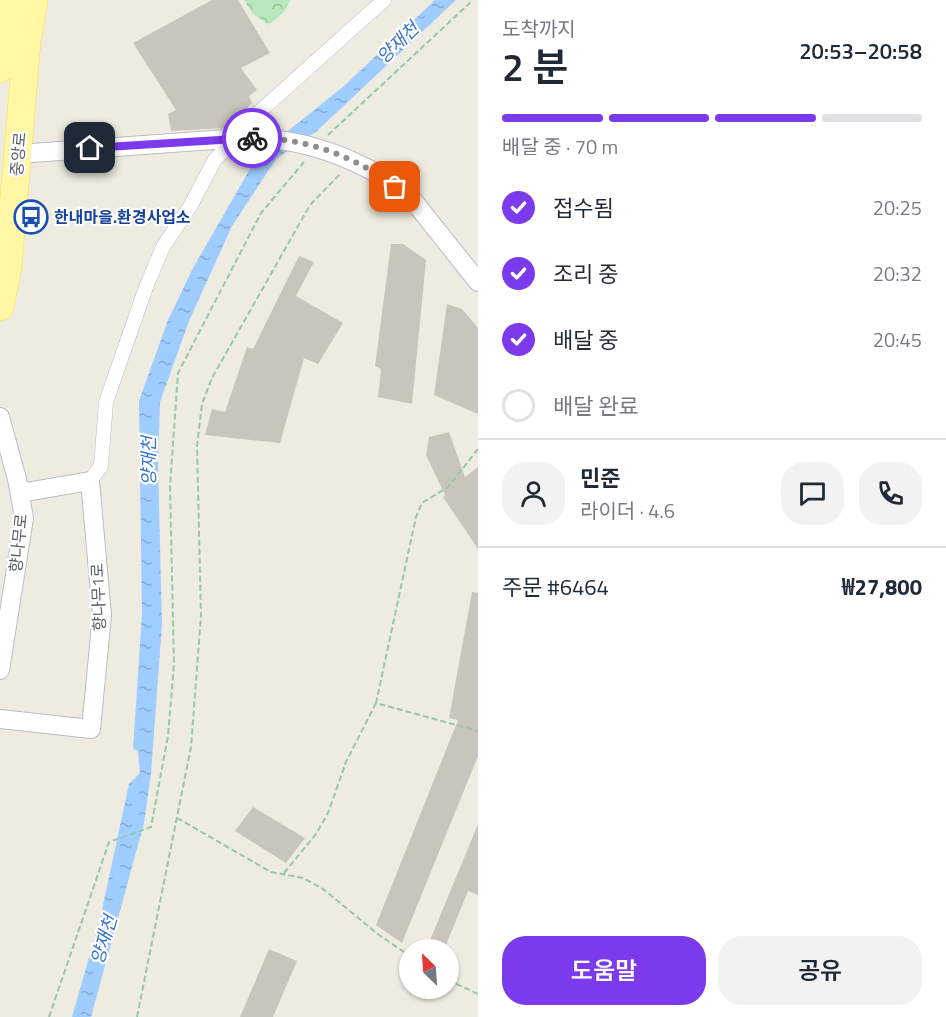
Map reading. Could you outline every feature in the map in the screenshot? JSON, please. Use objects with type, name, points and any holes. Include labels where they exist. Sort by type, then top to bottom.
[{"type":"main road","points":[[0,69],[8,0]]},
{"type":"main road","name":"중앙로","points":[[0,307],[8,267],[34,0]]},
{"type":"street","points":[[20,493],[90,481],[100,466],[106,402],[146,287],[163,247],[191,205],[214,161],[384,0]]},
{"type":"street","points":[[18,154],[237,138],[262,138],[307,145],[352,161],[379,174],[411,199],[478,282]]},
{"type":"street","name":"향나무로","points":[[0,417],[20,493],[24,518],[0,670]]},
{"type":"street","name":"향나무1로","points":[[0,719],[91,729],[102,615],[90,481]]},
{"type":"path","points":[[327,136],[473,0]]},
{"type":"path","points":[[49,1017],[110,842],[151,826],[168,736],[174,664],[170,486],[178,373],[261,213],[305,161]]},
{"type":"path","points":[[137,1017],[191,747],[199,669],[201,616],[197,446],[202,404],[212,378],[310,205],[352,161]]},
{"type":"path","points":[[284,874],[316,834],[328,813],[346,762],[376,703],[416,518],[422,503],[448,487],[478,449]]},
{"type":"path","points":[[376,703],[478,731]]},
{"type":"path","points":[[177,818],[271,872],[303,878],[323,889],[399,949]]},
{"type":"path","points":[[459,985],[478,994]]},
{"type":"green space","points":[[244,0],[291,0],[284,12],[269,25],[252,13]]},
{"type":"water","name":"양재천","points":[[435,0],[456,0],[317,131],[276,159],[232,226],[189,321],[160,402],[158,464],[162,624],[151,774],[144,823],[91,1017],[72,1017],[100,919],[129,784],[140,773],[138,751],[133,749],[142,614],[139,401],[168,320],[193,268],[258,155],[344,86]]},
{"type":"building","points":[[212,0],[238,0],[270,53],[241,68],[257,90],[249,96],[252,103],[226,128],[171,131],[168,114],[176,110],[133,43]]},
{"type":"building","points":[[391,244],[403,244],[426,260],[412,404],[378,397],[381,369],[375,366]]},
{"type":"building","points":[[299,256],[314,262],[296,296],[343,323],[318,364],[304,358],[280,443],[205,435],[212,409],[225,412],[247,347],[253,349]]},
{"type":"building","points":[[447,304],[462,309],[478,328],[478,414],[434,395]]},
{"type":"building","points":[[449,432],[465,477],[478,467],[478,549],[443,497],[445,495],[426,455],[429,437]]},
{"type":"building","points":[[472,592],[478,593],[478,756],[404,939],[399,941],[376,925],[458,720],[449,718]]},
{"type":"building","points":[[253,807],[305,838],[286,863],[235,831]]},
{"type":"building","points":[[478,824],[478,895],[468,891],[448,939],[431,939]]},
{"type":"building","points":[[269,949],[297,961],[273,1017],[240,1017]]},
{"type":"way so far","points":[[252,138],[286,141],[326,150],[379,174],[395,187]]},
{"type":"place","name":"한내마을.환경사업소","points":[[31,217]]},
{"type":"route","points":[[90,148],[252,138]]}]
